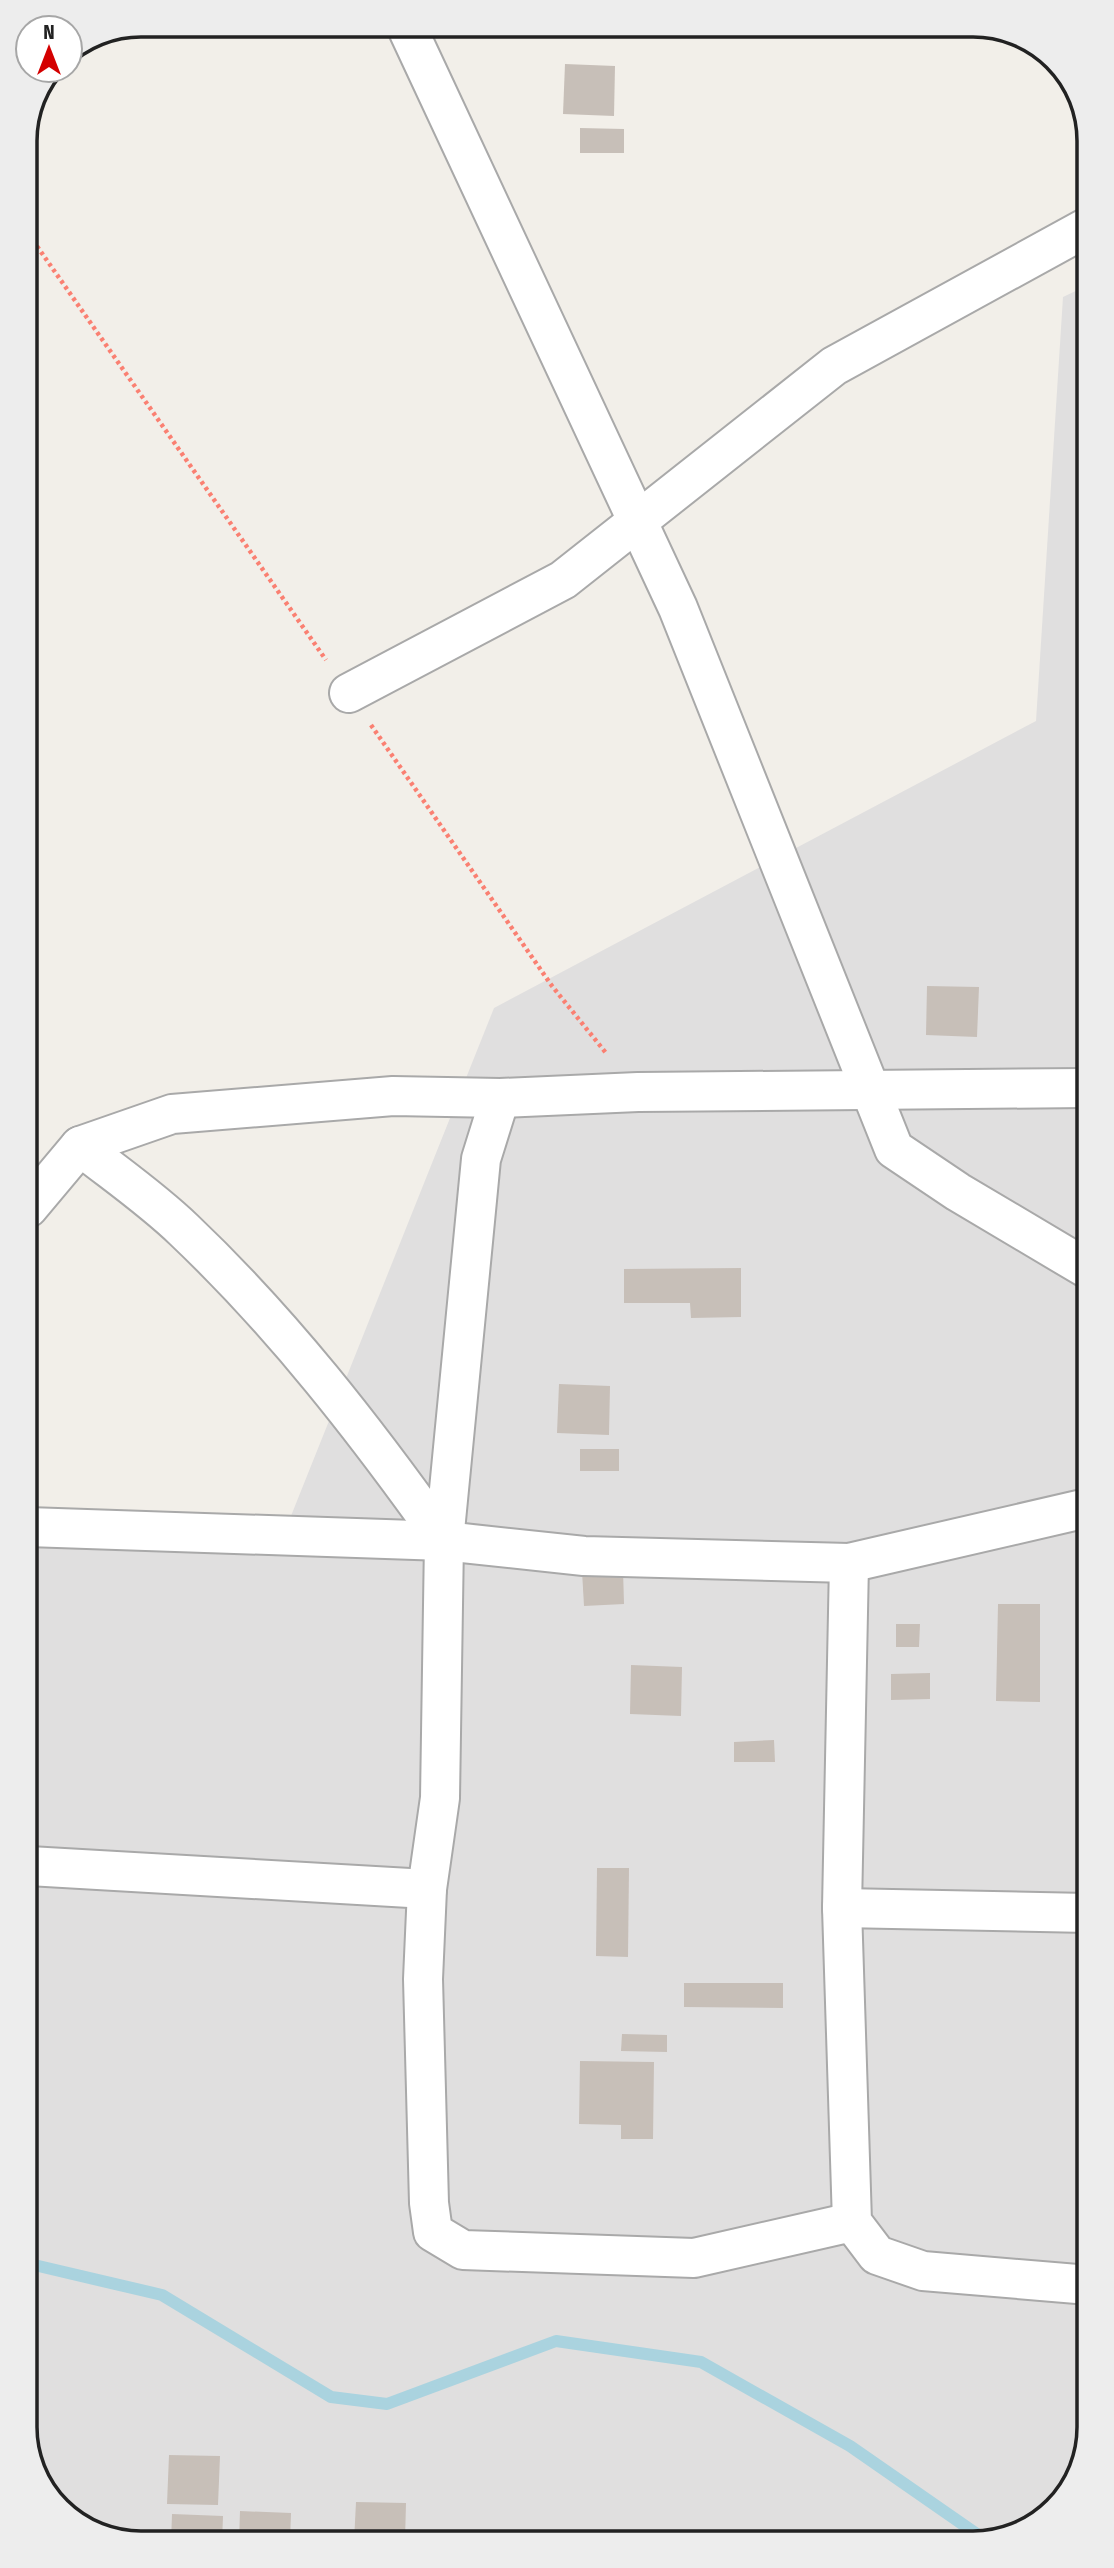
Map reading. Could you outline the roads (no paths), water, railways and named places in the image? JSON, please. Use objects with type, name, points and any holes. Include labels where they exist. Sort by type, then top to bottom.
[{"type":"street","points":[[411,37],[678,608],[894,1149],[958,1192],[1077,1263]]},
{"type":"street","points":[[349,694],[563,580],[834,366],[1077,233]]},
{"type":"street","points":[[37,1196],[80,1146],[173,1114],[393,1096],[500,1098],[638,1092],[1077,1088]]},
{"type":"street","points":[[500,1098],[481,1159],[444,1541],[440,1798],[427,1889],[424,1979],[429,2203],[433,2232],[463,2250],[694,2258],[852,2222]]},
{"type":"street","points":[[80,1146],[183,1229],[296,1348],[385,1458],[444,1541]]},
{"type":"street","points":[[37,1527],[444,1541],[584,1556],[849,1563],[1077,1510]]},
{"type":"street","points":[[849,1563],[842,1908],[852,2222],[877,2255],[923,2271],[1077,2284]]},
{"type":"street","points":[[37,1867],[427,1889]]},
{"type":"street","points":[[842,1908],[1077,1913]]},
{"type":"waterway","points":[[37,2266],[162,2295],[331,2397],[387,2404],[556,2341],[701,2362],[850,2446],[972,2531]]}]
